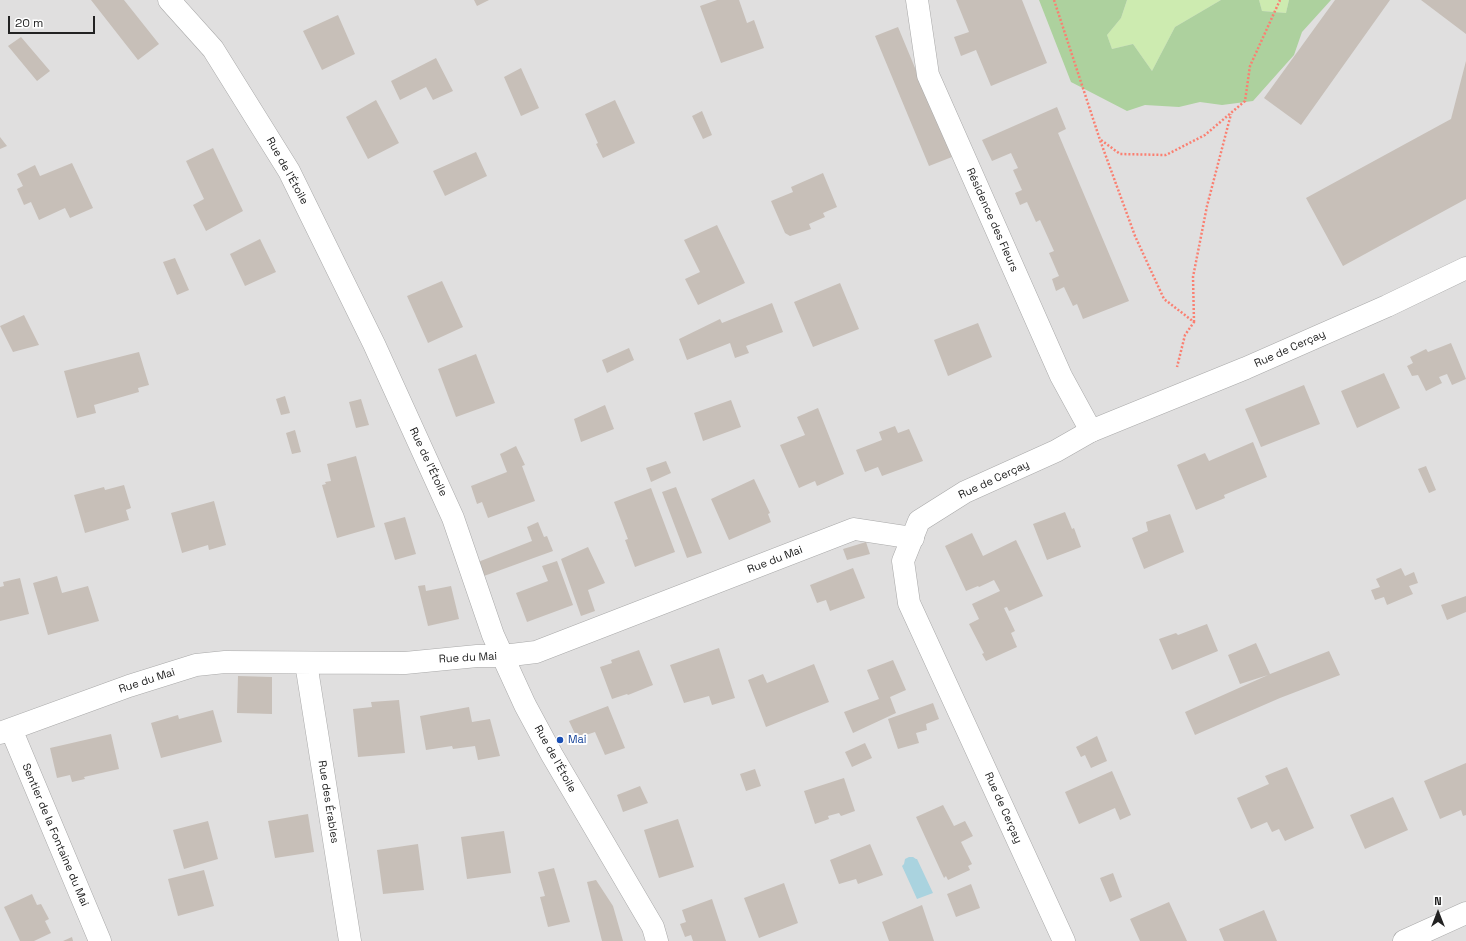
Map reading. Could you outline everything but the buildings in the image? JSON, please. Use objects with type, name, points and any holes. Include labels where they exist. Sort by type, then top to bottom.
[{"type":"street","name":"Rue de l'Étoile","points":[[169,0],[213,49],[289,171],[374,344],[453,518],[493,635],[525,705],[552,755],[653,928],[657,941]]},
{"type":"street","name":"Résidence des Fleurs","points":[[917,0],[928,75],[1061,376],[1091,431]]},
{"type":"street","name":"Rue de Cerçay","points":[[1064,941],[909,602],[903,561],[919,521],[965,492],[1056,451],[1091,431],[1253,365],[1387,306],[1466,268]]},
{"type":"street","name":"Rue du Mai","points":[[5,731],[129,686],[196,665],[226,662],[405,663],[477,656],[503,656],[536,652],[854,529],[913,538]]},
{"type":"street","name":"Rue des Érables","points":[[306,663],[350,941]]},
{"type":"street","name":"Sentier de la Fontaine du Mai","points":[[5,731],[100,941]]},
{"type":"street","points":[[1404,941],[1466,913]]},
{"type":"path","points":[[1054,0],[1100,140],[1135,236],[1164,299],[1194,322]]},
{"type":"path","points":[[1100,140],[1120,154],[1166,155],[1205,135],[1245,102],[1250,66],[1280,0]]},
{"type":"path","points":[[1177,369],[1186,335],[1194,322],[1193,277],[1207,206],[1231,114]]},
{"type":"shaded area","points":[[0,0],[1466,0],[1466,941],[0,941]]},
{"type":"green space","points":[[1039,0],[1127,0],[1121,18],[1107,35],[1112,49],[1133,44],[1152,71],[1175,27],[1221,0],[1259,0],[1262,11],[1286,13],[1289,0],[1331,0],[1302,32],[1294,55],[1253,101],[1222,105],[1200,102],[1179,107],[1145,105],[1127,111],[1071,82]]},
{"type":"green space","points":[[1127,0],[1221,0],[1175,27],[1152,71],[1133,44],[1112,49],[1107,35],[1121,18]]},
{"type":"green space","points":[[1259,0],[1289,0],[1286,13],[1262,11]]},
{"type":"water","points":[[909,857],[917,859],[933,893],[917,899],[902,866],[905,859]]},
{"type":"place","name":"Mai","points":[[560,740]]}]
